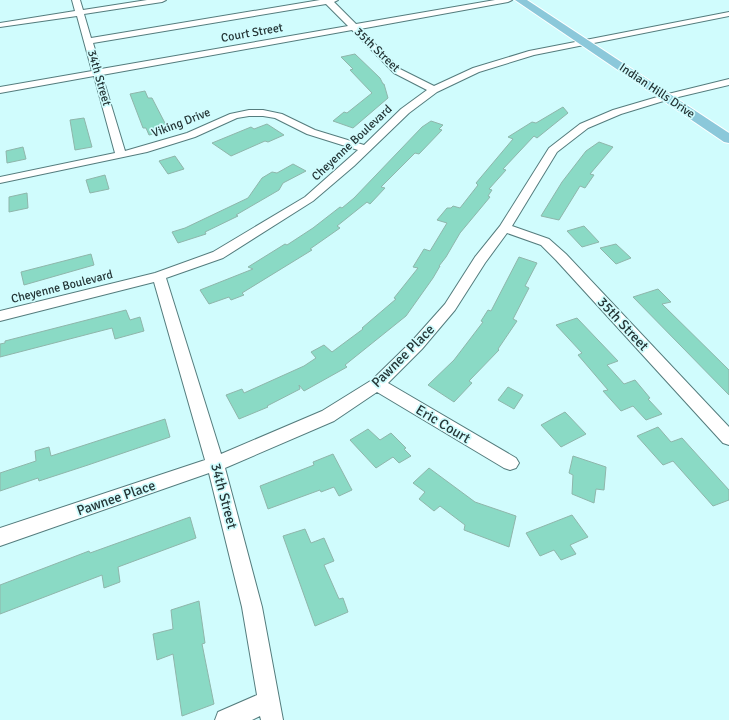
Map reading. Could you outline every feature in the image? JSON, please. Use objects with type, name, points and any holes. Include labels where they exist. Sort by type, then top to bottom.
[{"type":"main road","name":"Indian Hills Drive","points":[[520,0],[729,139]]},
{"type":"street","name":"34th Street","points":[[76,0],[122,155]]},
{"type":"street","points":[[0,25],[162,0]]},
{"type":"street","points":[[88,41],[329,0]]},
{"type":"street","name":"35th Street","points":[[329,0],[354,28],[397,71],[434,90]]},
{"type":"street","name":"Court Street","points":[[0,90],[508,0]]},
{"type":"street","name":"Cheyenne Boulevard","points":[[0,316],[159,276],[218,256],[309,200],[366,149],[405,111],[434,90],[476,70],[498,62],[532,53],[729,14]]},
{"type":"street","name":"Pawnee Place","points":[[0,537],[215,464],[328,416],[377,384],[418,345],[450,307],[480,260],[505,228],[553,150],[584,126],[618,112],[667,97],[729,82]]},
{"type":"street","name":"Viking Drive","points":[[0,180],[122,155],[171,142],[234,116],[249,113],[263,113],[278,116],[311,132],[366,149]]},
{"type":"street","name":"35th Street","points":[[505,228],[545,242],[729,438]]},
{"type":"street","name":"34th Street","points":[[159,276],[215,464],[238,548],[271,711]]},
{"type":"street","name":"Eric Court","points":[[377,384],[510,463]]},
{"type":"street","points":[[226,720],[271,711]]},
{"type":"building","points":[[355,54],[380,78],[384,84],[388,98],[353,128],[333,121],[344,112],[347,113],[372,93],[350,70],[353,69],[341,57]]},
{"type":"building","points":[[145,91],[148,98],[152,98],[167,127],[161,129],[162,132],[149,135],[146,128],[143,128],[130,94]]},
{"type":"building","points":[[563,107],[568,113],[537,138],[534,136],[503,169],[506,170],[489,189],[492,190],[488,196],[490,197],[460,233],[433,278],[406,316],[345,365],[347,367],[304,391],[299,385],[300,389],[267,406],[268,407],[239,419],[226,395],[242,389],[244,393],[304,366],[316,358],[311,352],[324,345],[332,352],[363,329],[362,328],[396,299],[394,298],[418,268],[413,267],[424,249],[430,251],[447,223],[437,220],[447,208],[451,208],[453,206],[460,208],[478,185],[476,183],[513,139],[508,137],[532,122],[536,123]]},
{"type":"building","points":[[84,118],[92,147],[75,150],[70,120]]},
{"type":"building","points":[[431,121],[443,125],[439,129],[442,130],[419,154],[415,153],[381,187],[385,188],[370,204],[367,202],[337,226],[340,228],[310,249],[312,250],[242,293],[244,295],[231,300],[229,297],[209,304],[200,290],[253,269],[248,267],[285,244],[287,245],[313,228],[340,207],[342,208],[354,198],[422,127]]},
{"type":"building","points":[[267,124],[284,135],[268,142],[265,141],[231,156],[212,143],[251,127],[254,129]]},
{"type":"building","points":[[599,142],[613,147],[590,174],[594,175],[585,188],[580,186],[559,220],[541,216],[562,182],[586,151]]},
{"type":"building","points":[[23,147],[26,159],[7,163],[6,151]]},
{"type":"building","points":[[175,156],[184,169],[168,174],[159,161]]},
{"type":"building","points":[[293,164],[306,171],[283,183],[279,190],[236,215],[238,216],[205,232],[206,234],[178,243],[172,232],[185,228],[248,198],[262,178],[272,172],[277,173]]},
{"type":"building","points":[[105,175],[109,189],[90,193],[86,180]]},
{"type":"building","points":[[27,193],[28,208],[9,212],[9,197]]},
{"type":"building","points":[[584,226],[599,242],[582,247],[567,231]]},
{"type":"building","points":[[616,244],[631,258],[616,264],[600,248]]},
{"type":"building","points":[[91,254],[94,265],[24,285],[21,272]]},
{"type":"building","points":[[519,257],[537,263],[525,286],[529,288],[513,319],[517,321],[498,349],[499,350],[469,381],[472,383],[454,402],[428,385],[454,360],[483,322],[481,321],[488,310],[491,311]]},
{"type":"building","points":[[658,289],[671,302],[662,304],[729,370],[729,395],[633,297]]},
{"type":"building","points":[[126,310],[130,320],[140,317],[144,331],[115,339],[112,328],[0,357],[0,344],[5,343],[5,341]]},
{"type":"building","points":[[577,318],[618,361],[607,365],[624,384],[635,380],[650,398],[648,399],[662,414],[646,420],[633,406],[621,411],[603,391],[608,390],[578,355],[582,353],[556,325]]},
{"type":"building","points":[[508,387],[523,395],[514,409],[498,400]]},
{"type":"building","points":[[565,412],[586,434],[561,447],[541,425]]},
{"type":"building","points":[[165,419],[170,437],[39,481],[38,478],[0,491],[0,473],[36,461],[35,451],[49,447],[51,456]]},
{"type":"building","points":[[658,427],[671,442],[682,438],[729,490],[729,500],[713,506],[673,461],[663,465],[637,436]]},
{"type":"building","points":[[368,429],[380,440],[391,433],[406,448],[404,449],[411,456],[399,463],[393,457],[376,468],[350,440]]},
{"type":"building","points":[[333,454],[352,490],[339,496],[334,487],[321,492],[320,490],[268,509],[260,486],[314,465],[313,462]]},
{"type":"building","points":[[573,456],[606,467],[604,490],[596,489],[594,503],[572,494],[573,475],[569,473]]},
{"type":"building","points":[[429,468],[475,502],[516,516],[509,547],[464,530],[465,525],[440,506],[434,511],[419,499],[425,492],[413,483]]},
{"type":"building","points":[[572,515],[588,537],[570,545],[576,554],[561,560],[554,550],[540,556],[526,533]]},
{"type":"building","points":[[190,517],[196,538],[118,567],[120,582],[104,588],[102,575],[0,614],[0,585],[89,551],[90,553]]},
{"type":"building","points":[[305,529],[311,543],[324,538],[334,561],[324,565],[339,599],[343,598],[348,612],[315,626],[283,536]]},
{"type":"building","points":[[199,601],[205,643],[202,644],[214,704],[182,716],[173,654],[157,660],[153,634],[173,629],[171,610]]}]
